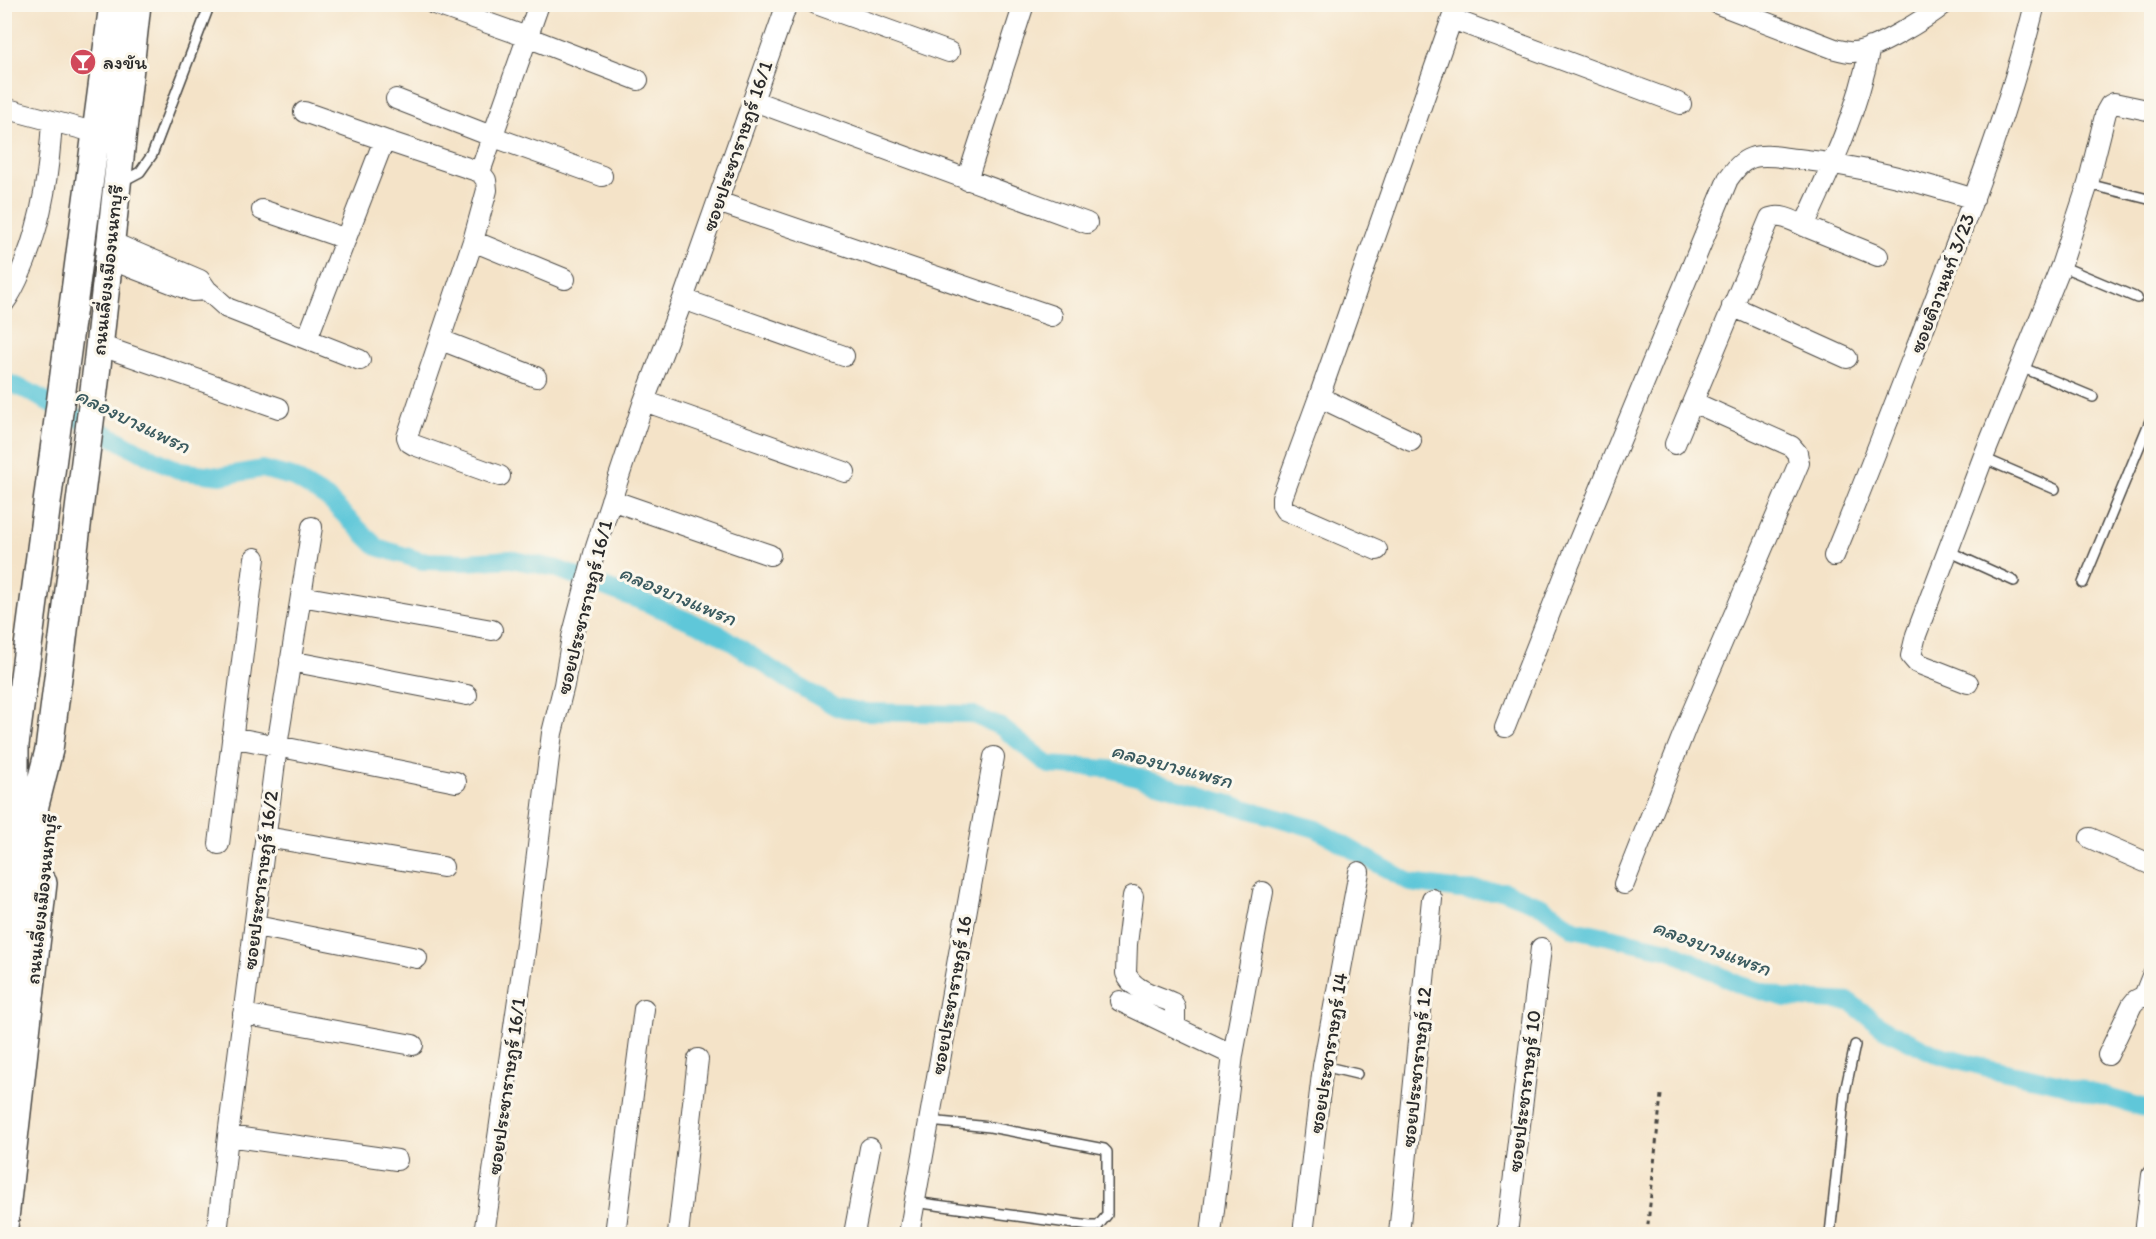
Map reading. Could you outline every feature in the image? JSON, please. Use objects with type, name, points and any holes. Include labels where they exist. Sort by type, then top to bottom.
[{"type":"main road","name":"ถนนเลี่ยงเมืองนนทบุรี","points":[[4,888],[15,807],[15,745],[113,4]]},
{"type":"main road","name":"ถนนเลี่ยงเมืองนนทบุรี","points":[[4,1050],[35,805],[49,750],[98,356],[136,4]]},
{"type":"main road","name":"ถนนเลี่ยงเมืองนนทบุรี","points":[[4,782],[15,745]]},
{"type":"main road","name":"ถนนเลี่ยงเมืองนนทบุรี","points":[[4,1227],[52,807],[49,750]]},
{"type":"street","points":[[434,4],[638,80]]},
{"type":"street","points":[[480,172],[539,4]]},
{"type":"street","name":"ซอยประชาราษฎร์ 16/1","points":[[484,1234],[525,951],[552,733],[564,685],[572,637],[596,546],[644,401],[718,202],[786,4]]},
{"type":"street","points":[[816,4],[950,52]]},
{"type":"street","points":[[967,180],[1024,4]]},
{"type":"street","points":[[1718,4],[1844,51],[1854,52],[1897,34],[1944,4]]},
{"type":"street","name":"ซอยติวานนท์ 3/23","points":[[1834,556],[1974,199],[2007,105],[2035,4]]},
{"type":"street","points":[[1377,550],[1285,510],[1282,498],[1455,12],[1681,104]]},
{"type":"street","points":[[1804,226],[1833,163],[1856,101],[1870,47]]},
{"type":"street","points":[[396,99],[602,176]]},
{"type":"street","points":[[754,101],[1087,223]]},
{"type":"street","points":[[1968,683],[1917,663],[1911,656],[1916,635],[1983,458],[2061,266],[2088,184],[2106,112],[2114,103],[2151,111]]},
{"type":"street","points":[[4,108],[97,133]]},
{"type":"street","points":[[304,111],[480,172],[486,180],[487,190],[473,241],[407,437],[409,442],[500,476]]},
{"type":"street","points":[[4,303],[13,291],[32,245],[40,217],[46,186],[52,122]]},
{"type":"street","points":[[307,339],[384,140]]},
{"type":"street","points":[[1504,727],[1728,179],[1740,164],[1754,157],[1769,156],[1833,163],[1904,178],[1974,199]]},
{"type":"street","points":[[718,202],[1052,316]]},
{"type":"street","points":[[262,210],[346,239]]},
{"type":"street","points":[[1675,444],[1770,218],[1784,217],[1878,256]]},
{"type":"street","points":[[473,241],[565,279]]},
{"type":"street","points":[[110,250],[200,280],[227,309],[360,360]]},
{"type":"street","points":[[683,299],[844,356]]},
{"type":"street","points":[[1732,306],[1847,358]]},
{"type":"street","points":[[441,340],[536,377]]},
{"type":"street","points":[[98,356],[279,408]]},
{"type":"street","points":[[1318,397],[1411,441]]},
{"type":"street","points":[[644,401],[845,472]]},
{"type":"street","points":[[1624,884],[1688,722],[1799,463],[1797,453],[1791,446],[1692,402]]},
{"type":"street","points":[[611,500],[770,555]]},
{"type":"street","name":"ซอยประชาราษฎร์ 16/2","points":[[217,1234],[277,746],[312,526]]},
{"type":"street","points":[[219,844],[255,558]]},
{"type":"street","points":[[301,596],[492,630]]},
{"type":"street","points":[[290,661],[467,695]]},
{"type":"street","points":[[232,737],[456,782]]},
{"type":"street","name":"ซอยประชาราษฎร์ 16","points":[[909,1234],[994,757]]},
{"type":"street","points":[[266,837],[443,867]]},
{"type":"street","points":[[2090,838],[2151,865]]},
{"type":"street","name":"ซอยประชาราษฏร์ 14","points":[[1303,1234],[1323,1066],[1359,872]]},
{"type":"street","points":[[1211,1234],[1233,1055],[1263,892]]},
{"type":"street","points":[[1133,896],[1127,944],[1127,978],[1137,987],[1173,1003],[1174,1027]]},
{"type":"street","name":"ซอยประชาราษฏร์ 12","points":[[1399,1234],[1432,899]]},
{"type":"street","points":[[256,926],[417,958]]},
{"type":"street","name":"ซอยประชาราษฏร์ 10","points":[[1507,1234],[1541,948]]},
{"type":"street","points":[[2108,1055],[2136,999],[2148,998],[2151,976]]},
{"type":"street","points":[[1120,1001],[1233,1055]]},
{"type":"street","points":[[615,1234],[644,1008]]},
{"type":"street","points":[[243,1014],[413,1045]]},
{"type":"street","points":[[678,1234],[698,1059]]},
{"type":"street","points":[[228,1136],[397,1160]]},
{"type":"street","points":[[854,1234],[870,1148]]},
{"type":"street","points":[[2145,1234],[2151,1175]]},
{"type":"street","points":[[4,1232],[20,1234]]},
{"type":"lane","points":[[116,185],[140,172],[152,155],[210,4]]},
{"type":"lane","points":[[2088,184],[2151,200]]},
{"type":"lane","points":[[2061,266],[2137,298]]},
{"type":"lane","points":[[2020,367],[2093,397]]},
{"type":"lane","points":[[2083,583],[2151,416]]},
{"type":"lane","points":[[1983,458],[2055,489]]},
{"type":"lane","points":[[1947,551],[2014,580]]},
{"type":"lane","points":[[1830,1234],[1845,1092],[1855,1045]]},
{"type":"lane","points":[[1323,1066],[1357,1074]]},
{"type":"lane","points":[[914,1202],[1090,1226],[1098,1226],[1107,1215],[1107,1152],[1104,1149],[990,1127],[929,1121]]},
{"type":"path","points":[[1647,1234],[1660,1095]]},
{"type":"waterway","name":"คลองบางแพรก","points":[[4,381],[28,391],[136,450],[180,471],[221,476],[262,469],[292,477],[327,498],[377,547],[422,561],[467,562],[510,559],[555,568],[646,603],[718,633],[788,680],[836,707],[866,712],[971,714],[1001,727],[1049,765],[1109,769],[1316,829],[1411,883],[1460,890],[1504,891],[1542,906],[1574,929],[1669,950],[1740,985],[1786,998],[1850,1002],[1883,1028],[1933,1053],[2062,1084],[2152,1110]]},
{"type":"place","name":"ลงขัน","points":[[83,62]]}]
